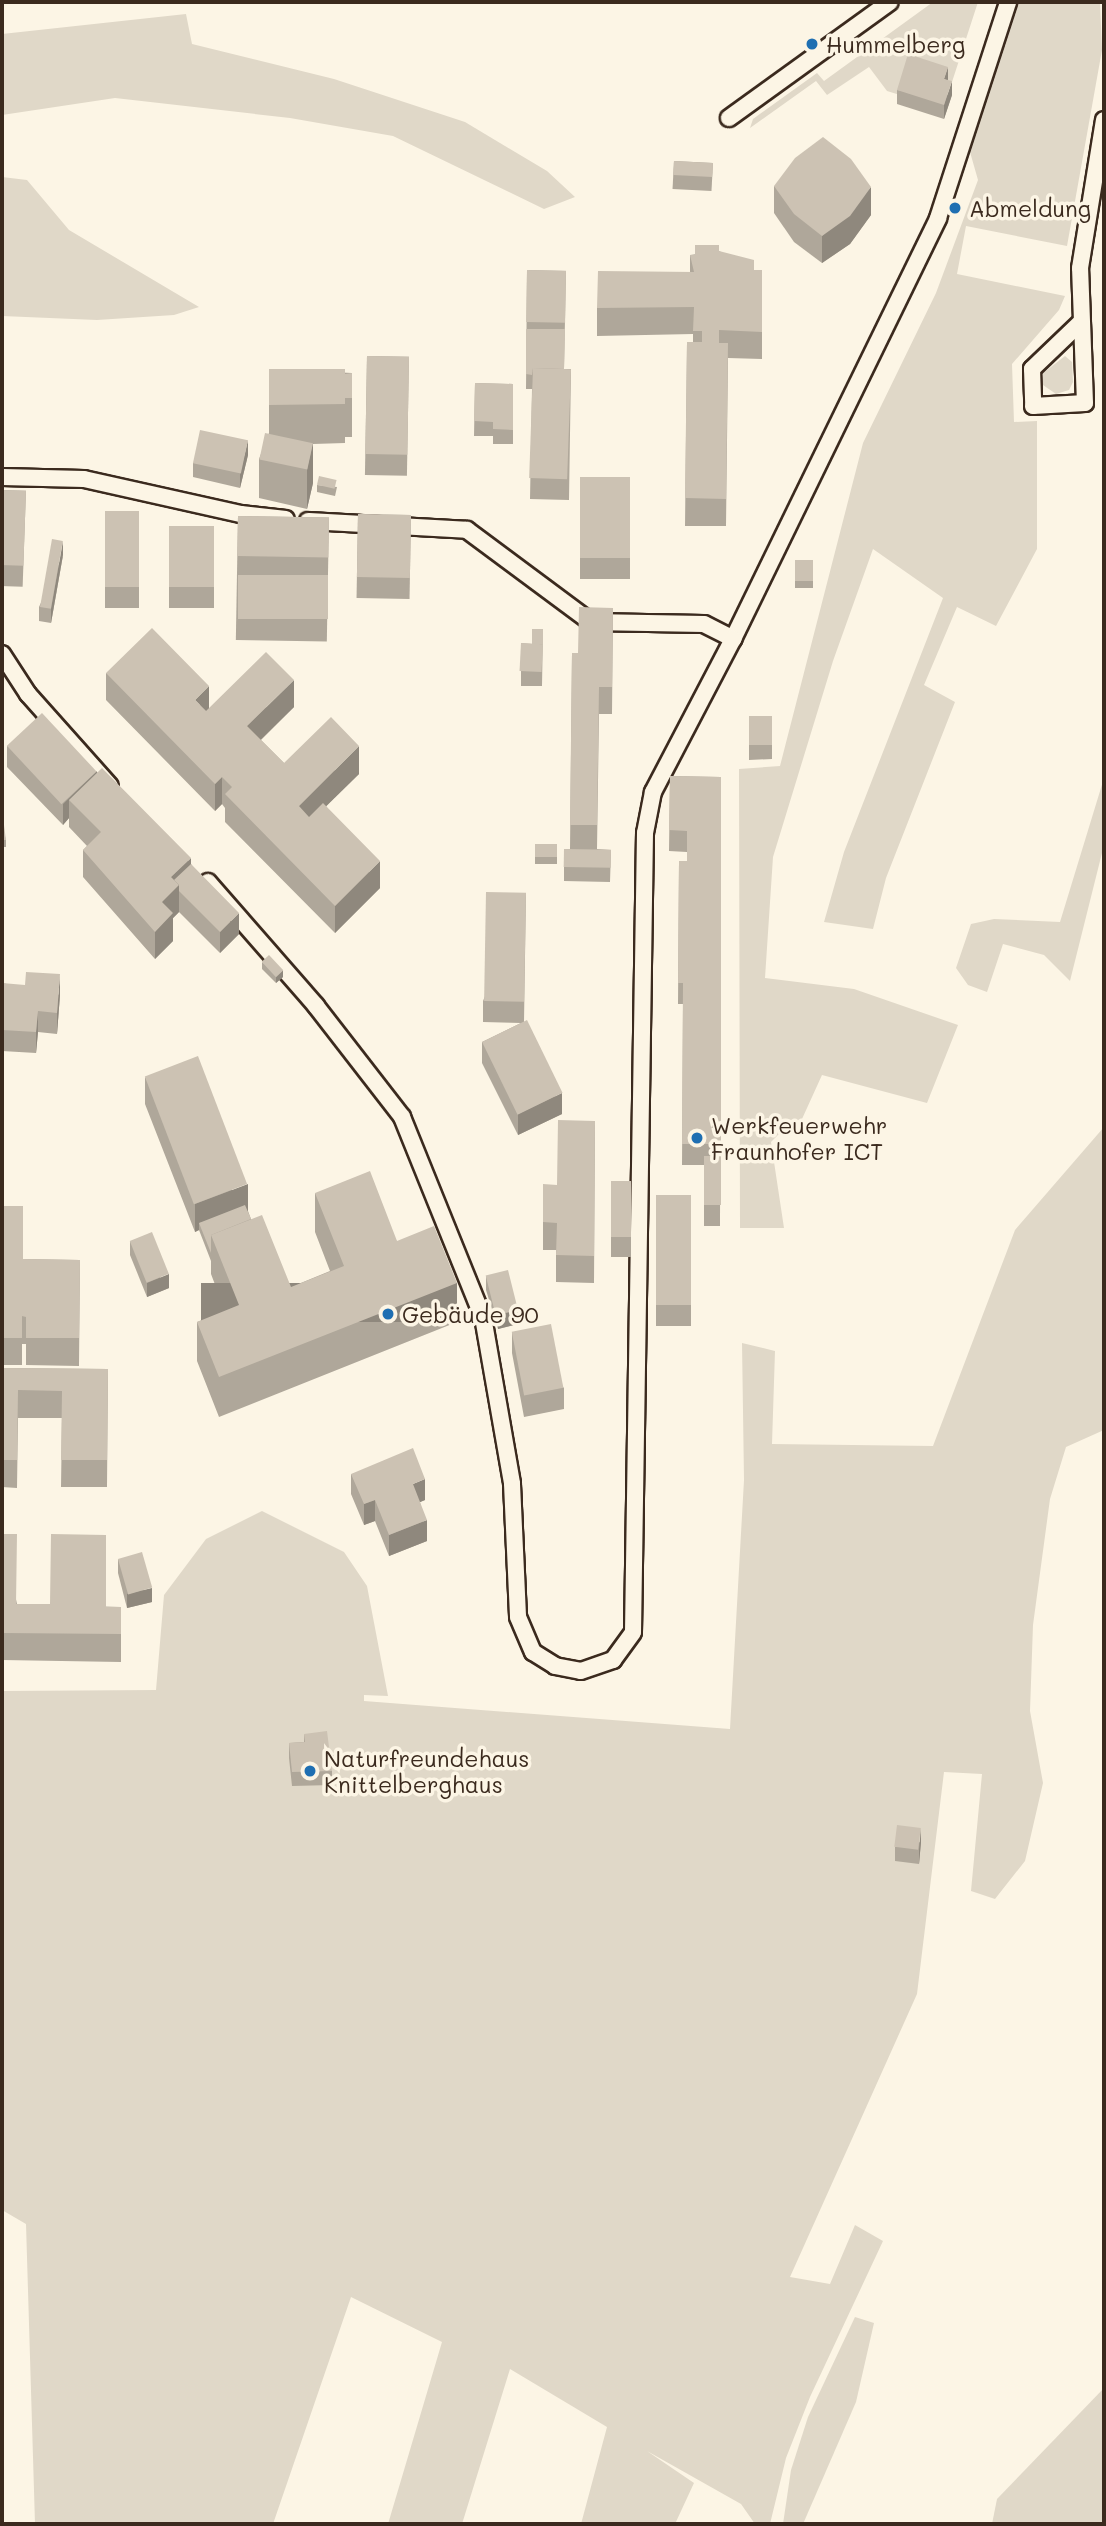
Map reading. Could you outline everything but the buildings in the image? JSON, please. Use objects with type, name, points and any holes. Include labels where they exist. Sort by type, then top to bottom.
[{"type":"street","points":[[729,118],[890,2]]},
{"type":"street","points":[[192,866],[238,912],[402,1117],[483,1317],[512,1484],[518,1617],[533,1652],[555,1666],[581,1671],[613,1660],[633,1632],[645,833],[653,792],[733,639],[897,310],[938,218],[1008,2]]},
{"type":"street","points":[[1081,322],[1032,369],[1033,406],[1085,404],[1080,268],[1104,120]]},
{"type":"street","points":[[2,477],[84,479],[241,514],[329,524],[467,530],[591,622],[704,624],[733,639]]},
{"type":"street","points":[[2,654],[27,694],[126,801]]},
{"type":"shaded area","points":[[933,2],[978,2],[952,82],[909,68],[900,95],[887,91],[869,67],[827,95],[816,81],[750,128],[753,119],[817,73],[824,81]]},
{"type":"shaded area","points":[[1018,2],[1100,2],[1102,50],[1067,246],[966,226],[957,274],[1065,296],[1059,310],[1012,364],[1014,422],[1037,421],[1037,549],[996,626],[957,607],[924,685],[955,702],[886,878],[873,929],[824,922],[844,852],[943,598],[873,549],[833,661],[773,857],[765,978],[854,989],[958,1025],[927,1103],[822,1075],[797,1130],[779,1134],[771,1142],[784,1228],[740,1228],[739,769],[780,766],[863,443],[936,293],[978,180],[970,152]]},
{"type":"shaded area","points":[[186,14],[192,44],[334,79],[465,122],[547,171],[575,197],[544,209],[393,136],[290,118],[115,98],[2,115],[2,34]]},
{"type":"shaded area","points":[[2,177],[27,180],[69,230],[199,307],[174,315],[97,320],[2,316]]},
{"type":"shaded area","points":[[1065,356],[1072,362],[1073,382],[1069,390],[1056,394],[1043,385],[1042,374]]},
{"type":"shaded area","points":[[1104,778],[1104,845],[1070,981],[1044,955],[1003,944],[987,992],[968,985],[956,968],[971,924],[994,919],[1060,922]]},
{"type":"shaded area","points":[[1104,1127],[1104,1430],[1066,1447],[1050,1499],[1033,1625],[1030,1711],[1043,1783],[1025,1861],[995,1899],[971,1891],[982,1774],[944,1772],[917,1994],[790,2277],[830,2284],[855,2225],[883,2241],[810,2397],[786,2458],[770,2524],[755,2524],[741,2504],[647,2451],[694,2483],[675,2524],[581,2524],[607,2427],[510,2369],[462,2524],[388,2524],[442,2342],[351,2297],[273,2524],[35,2524],[26,2224],[2,2210],[2,1691],[156,1690],[164,1595],[206,1539],[262,1511],[344,1552],[367,1586],[388,1696],[364,1695],[364,1701],[730,1729],[744,1480],[742,1343],[775,1351],[772,1444],[933,1446],[1015,1230]]},
{"type":"shaded area","points":[[855,2317],[874,2323],[856,2402],[803,2524],[783,2524],[791,2470],[808,2417]]},
{"type":"shaded area","points":[[1104,2388],[1104,2524],[992,2524],[997,2499]]},
{"type":"place","name":"Hummelberg","points":[[812,44]]},
{"type":"place","name":"Abmeldung","points":[[955,208]]},
{"type":"place","name":"Werkfeuerwehr Fraunhofer ICT","points":[[697,1138]]},
{"type":"place","name":"Gebäude 90","points":[[388,1314]]},
{"type":"place","name":"Naturfreundehaus Knittelberghaus","points":[[310,1771]]}]
